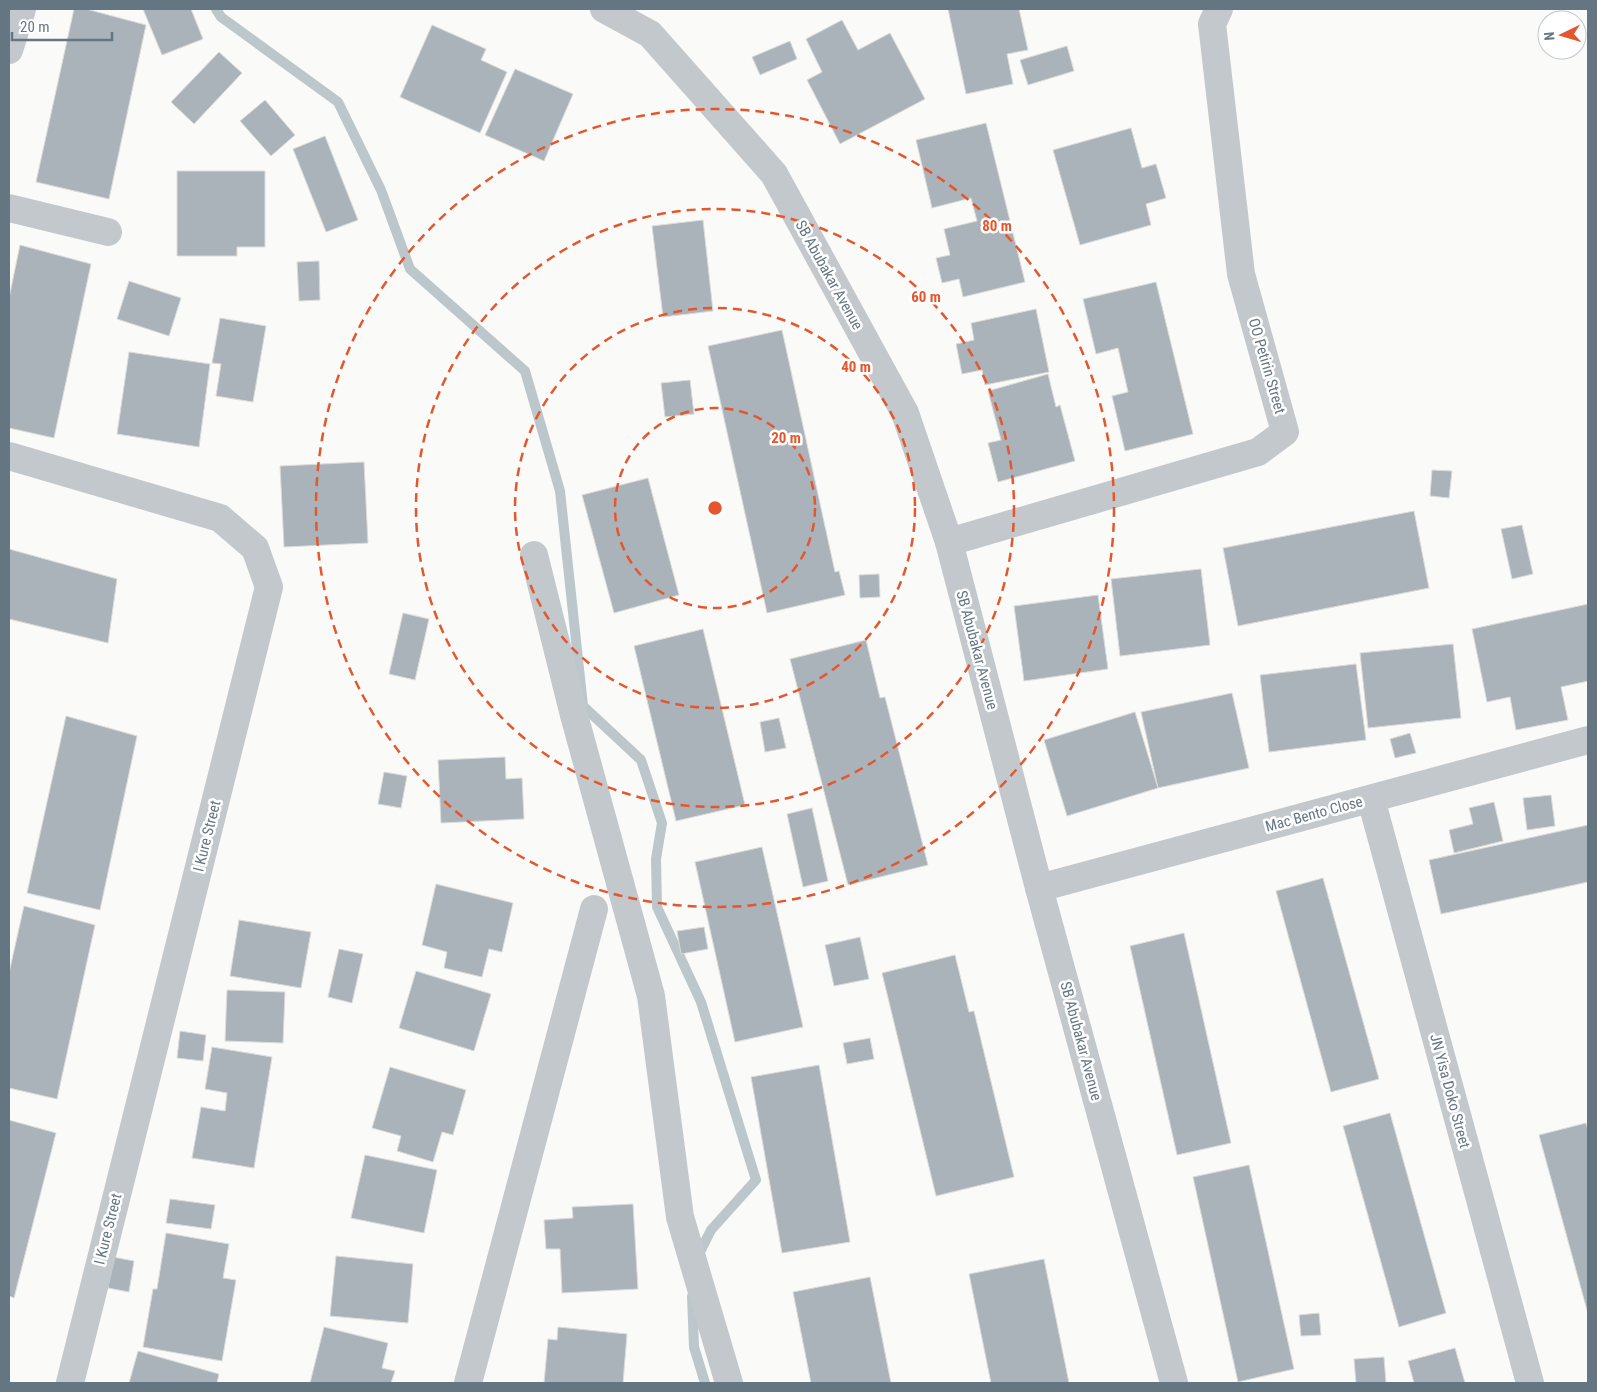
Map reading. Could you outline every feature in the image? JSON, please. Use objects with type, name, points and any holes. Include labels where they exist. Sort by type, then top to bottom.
[{"type":"street","points":[[9,50],[22,9]]},
{"type":"street","name":"SB Abubakar Avenue","points":[[604,9],[650,34],[774,174],[905,413],[949,542],[1040,888],[1174,1383]]},
{"type":"street","name":"OO Petirin Street","points":[[949,542],[1258,452],[1285,432],[1241,274],[1212,24],[1219,9]]},
{"type":"street","points":[[9,208],[108,232]]},
{"type":"street","name":"I Kure Street","points":[[9,456],[220,518],[255,548],[268,588],[70,1383]]},
{"type":"street","points":[[534,555],[574,715],[650,996],[680,1217],[729,1383]]},
{"type":"street","name":"Mac Bento Close","points":[[1040,888],[1588,740]]},
{"type":"street","name":"JN Yisa Doko Street","points":[[1371,799],[1530,1383]]},
{"type":"street","points":[[468,1383],[594,909]]},
{"type":"building","points":[[74,9],[86,9],[146,25],[109,199],[36,182]]},
{"type":"building","points":[[143,9],[191,9],[203,39],[162,55]]},
{"type":"building","points":[[948,9],[1019,9],[1028,50],[1007,54],[1013,84],[966,94]]},
{"type":"building","points":[[842,20],[858,50],[890,33],[925,99],[840,144],[807,80],[822,72],[806,39]]},
{"type":"building","points":[[432,25],[486,49],[481,60],[507,72],[480,133],[400,97]]},
{"type":"building","points":[[790,41],[797,59],[760,75],[752,57]]},
{"type":"building","points":[[1067,46],[1074,71],[1028,85],[1020,60]]},
{"type":"building","points":[[219,52],[242,73],[194,124],[171,102]]},
{"type":"building","points":[[515,69],[573,94],[544,161],[485,135]]},
{"type":"building","points":[[265,100],[295,135],[271,156],[240,121]]},
{"type":"building","points":[[986,123],[1025,282],[963,297],[959,279],[942,283],[936,258],[950,255],[944,229],[977,221],[971,198],[932,208],[916,140]]},
{"type":"building","points":[[1131,128],[1142,168],[1156,164],[1166,198],[1146,204],[1151,225],[1080,245],[1053,150]]},
{"type":"building","points":[[325,136],[358,220],[326,232],[293,149]]},
{"type":"building","points":[[177,171],[265,171],[265,247],[237,247],[237,256],[177,256]]},
{"type":"building","points":[[703,220],[713,311],[663,317],[652,226]]},
{"type":"building","points":[[20,245],[91,264],[54,438],[9,428],[9,298]]},
{"type":"building","points":[[319,261],[320,300],[299,301],[297,262]]},
{"type":"building","points":[[129,281],[181,298],[169,336],[117,319]]},
{"type":"building","points":[[1156,282],[1193,434],[1125,451],[1112,396],[1128,392],[1118,348],[1096,354],[1083,299]]},
{"type":"building","points":[[1036,309],[1049,372],[985,385],[982,370],[962,374],[956,344],[974,340],[971,323]]},
{"type":"building","points":[[220,318],[266,326],[253,402],[216,396],[221,364],[212,363]]},
{"type":"building","points":[[782,330],[835,572],[839,571],[845,595],[767,613],[708,346]]},
{"type":"building","points":[[129,352],[210,364],[199,447],[117,434]]},
{"type":"building","points":[[1048,374],[1056,407],[1060,405],[1075,461],[998,482],[988,443],[1001,440],[988,391]]},
{"type":"building","points":[[690,380],[694,414],[665,417],[661,383]]},
{"type":"building","points":[[364,462],[368,543],[284,547],[280,466]]},
{"type":"building","points":[[1432,470],[1452,471],[1449,498],[1430,496]]},
{"type":"building","points":[[648,478],[679,595],[614,613],[582,495]]},
{"type":"building","points":[[1414,511],[1429,588],[1238,626],[1223,548]]},
{"type":"building","points":[[1522,525],[1533,574],[1512,579],[1501,529]]},
{"type":"building","points":[[9,549],[117,579],[108,643],[9,619]]},
{"type":"building","points":[[1201,569],[1210,645],[1120,656],[1111,579]]},
{"type":"building","points":[[879,574],[880,597],[860,598],[859,575]]},
{"type":"building","points":[[1098,595],[1108,669],[1024,681],[1014,606]]},
{"type":"building","points":[[1588,604],[1588,681],[1561,687],[1568,720],[1516,730],[1510,697],[1487,702],[1472,629]]},
{"type":"building","points":[[403,613],[429,619],[415,680],[389,674]]},
{"type":"building","points":[[703,629],[745,805],[676,821],[634,646]]},
{"type":"building","points":[[866,640],[880,698],[885,697],[928,865],[848,885],[790,659]]},
{"type":"building","points":[[1453,644],[1461,718],[1368,728],[1360,653]]},
{"type":"building","points":[[1356,664],[1366,740],[1269,752],[1260,675]]},
{"type":"building","points":[[1232,693],[1249,768],[1158,788],[1141,712]]},
{"type":"building","points":[[1135,712],[1158,788],[1067,816],[1044,740]]},
{"type":"building","points":[[66,716],[137,736],[100,910],[27,893]]},
{"type":"building","points":[[779,718],[786,748],[765,752],[760,722]]},
{"type":"building","points":[[1410,733],[1416,753],[1395,758],[1390,739]]},
{"type":"building","points":[[505,757],[506,779],[522,778],[524,819],[441,823],[438,760]]},
{"type":"building","points":[[384,772],[407,776],[401,808],[378,804]]},
{"type":"building","points":[[1551,795],[1555,826],[1527,830],[1523,798]]},
{"type":"building","points":[[1494,802],[1503,841],[1454,853],[1449,830],[1473,824],[1469,808]]},
{"type":"building","points":[[812,808],[828,881],[803,887],[787,814]]},
{"type":"building","points":[[1588,825],[1588,882],[1441,914],[1429,860]]},
{"type":"building","points":[[762,847],[803,1027],[735,1042],[695,862]]},
{"type":"building","points":[[1323,878],[1379,1079],[1331,1092],[1276,891]]},
{"type":"building","points":[[436,884],[513,903],[502,952],[489,949],[482,977],[444,968],[447,952],[422,945]]},
{"type":"building","points":[[24,906],[95,925],[57,1099],[9,1088],[9,973]]},
{"type":"building","points":[[239,920],[311,932],[301,988],[230,976]]},
{"type":"building","points":[[704,927],[708,949],[681,954],[677,931]]},
{"type":"building","points":[[1184,933],[1231,1143],[1177,1155],[1130,946]]},
{"type":"building","points":[[860,937],[869,979],[834,986],[825,945]]},
{"type":"building","points":[[339,949],[363,954],[352,1003],[328,997]]},
{"type":"building","points":[[955,955],[969,1012],[974,1011],[1014,1177],[936,1196],[882,973]]},
{"type":"building","points":[[416,971],[491,994],[474,1051],[399,1028]]},
{"type":"building","points":[[227,990],[285,992],[283,1043],[225,1041]]},
{"type":"building","points":[[180,1031],[206,1035],[203,1061],[177,1058]]},
{"type":"building","points":[[870,1038],[874,1059],[847,1064],[843,1043]]},
{"type":"building","points":[[212,1047],[272,1057],[254,1168],[192,1158],[201,1107],[225,1111],[227,1093],[205,1089]]},
{"type":"building","points":[[819,1065],[850,1242],[782,1253],[751,1077]]},
{"type":"building","points":[[390,1067],[466,1090],[453,1135],[442,1132],[433,1162],[397,1151],[401,1136],[372,1128]]},
{"type":"building","points":[[1390,1113],[1446,1313],[1399,1327],[1343,1126]]},
{"type":"building","points":[[9,1120],[56,1133],[14,1298],[9,1296]]},
{"type":"building","points":[[1586,1123],[1588,1130],[1588,1314],[1539,1135]]},
{"type":"building","points":[[365,1155],[437,1170],[424,1233],[351,1218]]},
{"type":"building","points":[[1249,1165],[1294,1369],[1238,1382],[1193,1177]]},
{"type":"building","points":[[170,1199],[215,1205],[211,1229],[166,1223]]},
{"type":"building","points":[[633,1204],[638,1289],[562,1293],[560,1249],[546,1249],[544,1220],[573,1218],[572,1207]]},
{"type":"building","points":[[166,1233],[229,1244],[223,1278],[236,1280],[222,1361],[143,1347],[153,1289],[157,1289]]},
{"type":"building","points":[[336,1256],[413,1264],[408,1323],[330,1316]]},
{"type":"building","points":[[113,1257],[134,1261],[129,1292],[108,1288]]},
{"type":"building","points":[[1044,1259],[1069,1383],[991,1383],[969,1274]]},
{"type":"building","points":[[870,1277],[891,1383],[811,1383],[793,1292]]},
{"type":"building","points":[[1319,1313],[1321,1335],[1301,1336],[1299,1315]]},
{"type":"building","points":[[324,1327],[388,1343],[382,1368],[395,1371],[391,1383],[310,1383]]},
{"type":"building","points":[[558,1327],[627,1334],[623,1383],[544,1383],[548,1339],[557,1340]]},
{"type":"building","points":[[1455,1348],[1465,1383],[1414,1383],[1408,1361]]},
{"type":"building","points":[[138,1351],[219,1374],[217,1383],[129,1383]]},
{"type":"building","points":[[1384,1357],[1386,1383],[1356,1383],[1354,1359]]},
{"type":"waterway","points":[[216,9],[221,17],[338,102],[381,190],[410,269],[525,371],[560,491],[583,706],[641,760],[662,823],[656,859],[657,907],[701,1002],[756,1180],[711,1230],[697,1258]]},
{"type":"waterway","points":[[692,1296],[694,1347],[705,1383]]}]
